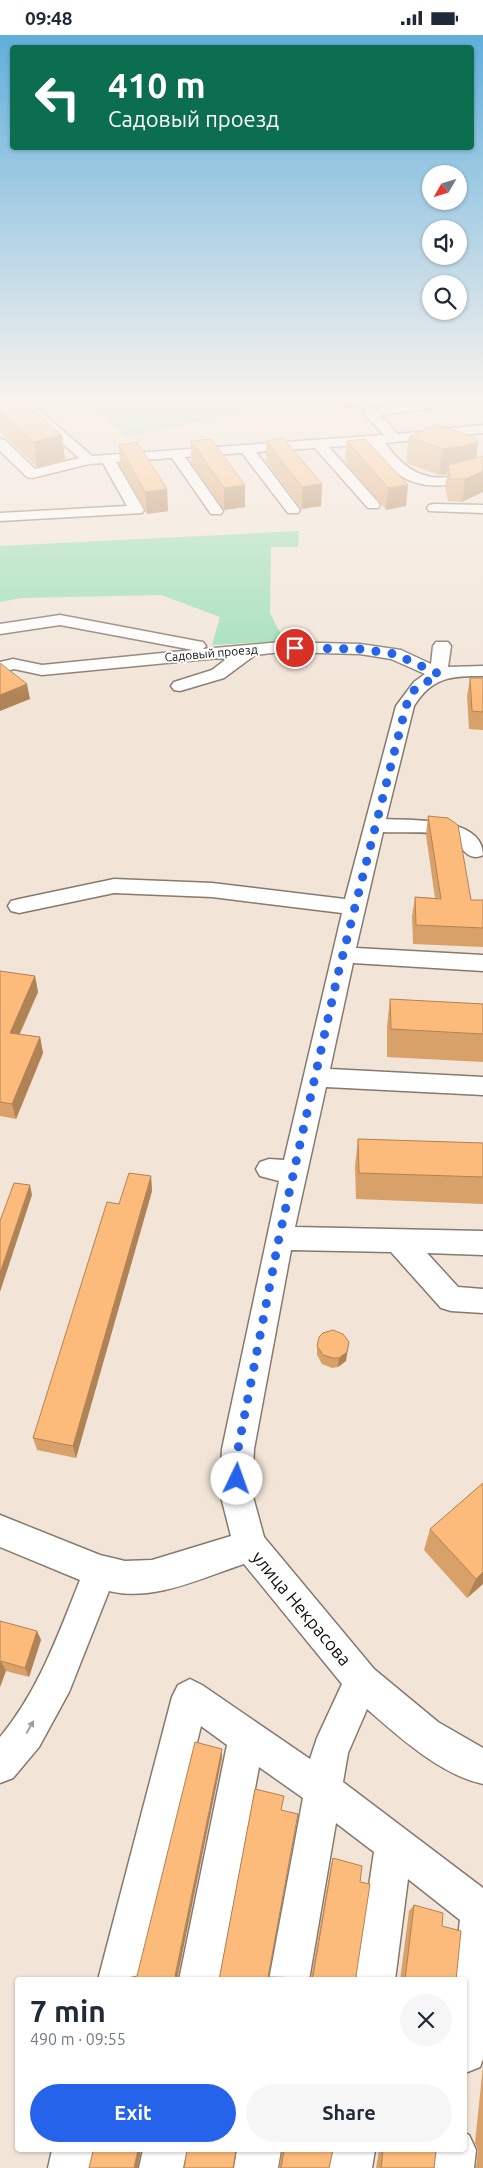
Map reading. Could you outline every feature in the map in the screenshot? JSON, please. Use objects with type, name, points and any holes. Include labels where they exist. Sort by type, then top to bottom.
[{"type":"street","points":[[0,517],[137,510],[132,502]]},
{"type":"street","points":[[209,502],[216,511]]},
{"type":"street","points":[[286,502],[293,510]]},
{"type":"street","points":[[370,502],[373,505]]},
{"type":"street","points":[[434,508],[483,509]]},
{"type":"street","points":[[0,629],[60,621],[227,652]]},
{"type":"street","points":[[442,646],[439,674],[449,671],[483,671]]},
{"type":"street","name":"Садовый проезд","points":[[0,669],[13,663],[42,670],[281,647],[360,649],[395,654],[439,674]]},
{"type":"street","points":[[180,686],[218,674],[251,649]]},
{"type":"street","name":"улица Некрасова","points":[[439,674],[413,691],[406,706],[354,907],[316,1077],[282,1171],[279,1238],[238,1449],[236,1493],[250,1547],[362,1681],[425,1735],[474,1764],[483,1767]]},
{"type":"street","points":[[375,825],[457,831],[467,840],[474,851]]},
{"type":"street","points":[[19,906],[114,886],[212,890],[354,907]]},
{"type":"street","points":[[343,955],[483,963]]},
{"type":"street","points":[[316,1077],[483,1086]]},
{"type":"street","points":[[279,1238],[483,1243]]},
{"type":"street","points":[[398,1241],[451,1299],[483,1301]]},
{"type":"street","points":[[0,1531],[100,1572],[125,1578],[152,1577],[250,1547]]},
{"type":"street","points":[[0,1765],[26,1734],[57,1680],[100,1572]]},
{"type":"street","points":[[290,1977],[330,1751],[362,1681]]},
{"type":"street","points":[[119,1977],[190,1697],[322,1789],[481,1911],[467,2034]]},
{"type":"street","points":[[200,1977],[247,1737]]},
{"type":"street","points":[[375,1977],[394,1844]]},
{"type":"street","points":[[70,2168],[74,2152]]},
{"type":"street","points":[[161,2168],[165,2152]]},
{"type":"street","points":[[256,2168],[259,2152]]},
{"type":"street","points":[[350,2168],[353,2152]]},
{"type":"street","points":[[452,2168],[454,2152]]},
{"type":"green space","points":[[299,531],[298,547],[271,547],[270,613],[284,641],[212,645],[220,617],[161,595],[22,598],[0,602],[0,546]]},
{"type":"building","points":[[0,663],[27,684],[0,695]]},
{"type":"building","points":[[470,678],[483,678],[483,712],[472,711]]},
{"type":"building","points":[[428,816],[448,818],[458,825],[471,900],[483,900],[483,928],[416,925],[415,897],[441,899]]},
{"type":"building","points":[[0,971],[35,976],[10,1033],[40,1037],[12,1104],[0,1102]]},
{"type":"building","points":[[390,999],[483,1004],[483,1034],[391,1029]]},
{"type":"building","points":[[358,1139],[483,1143],[483,1177],[359,1173]]},
{"type":"building","points":[[129,1173],[151,1176],[73,1446],[33,1438],[107,1202],[119,1204]]},
{"type":"building","points":[[14,1183],[30,1185],[0,1273],[0,1221]]},
{"type":"building","points":[[333,1330],[343,1334],[349,1342],[347,1352],[339,1358],[323,1355],[317,1346],[319,1337],[323,1333]]},
{"type":"building","points":[[483,1483],[483,1572],[476,1579],[430,1529]]},
{"type":"building","points":[[0,1621],[37,1631],[25,1668],[1,1661],[0,1663]]},
{"type":"building","points":[[195,1742],[222,1749],[176,1977],[132,1977],[137,1976]]},
{"type":"building","points":[[255,1789],[284,1796],[281,1810],[298,1814],[268,1977],[220,1977]]},
{"type":"building","points":[[333,1858],[362,1866],[360,1882],[370,1884],[356,1976],[312,1977]]},
{"type":"building","points":[[414,1905],[443,1913],[442,1926],[461,1931],[456,1977],[405,1977]]},
{"type":"building","points":[[93,2152],[138,2152],[134,2168],[89,2168]]},
{"type":"building","points":[[187,2152],[236,2152],[233,2168],[184,2168]]},
{"type":"building","points":[[284,2152],[333,2152],[329,2168],[281,2168]]},
{"type":"building","points":[[383,2152],[436,2152],[434,2168],[381,2168]]},
{"type":"route","points":[[237,1479],[238,1449],[279,1238],[354,907],[406,706],[413,691],[424,682],[439,674],[395,654],[360,649],[295,648]]}]
